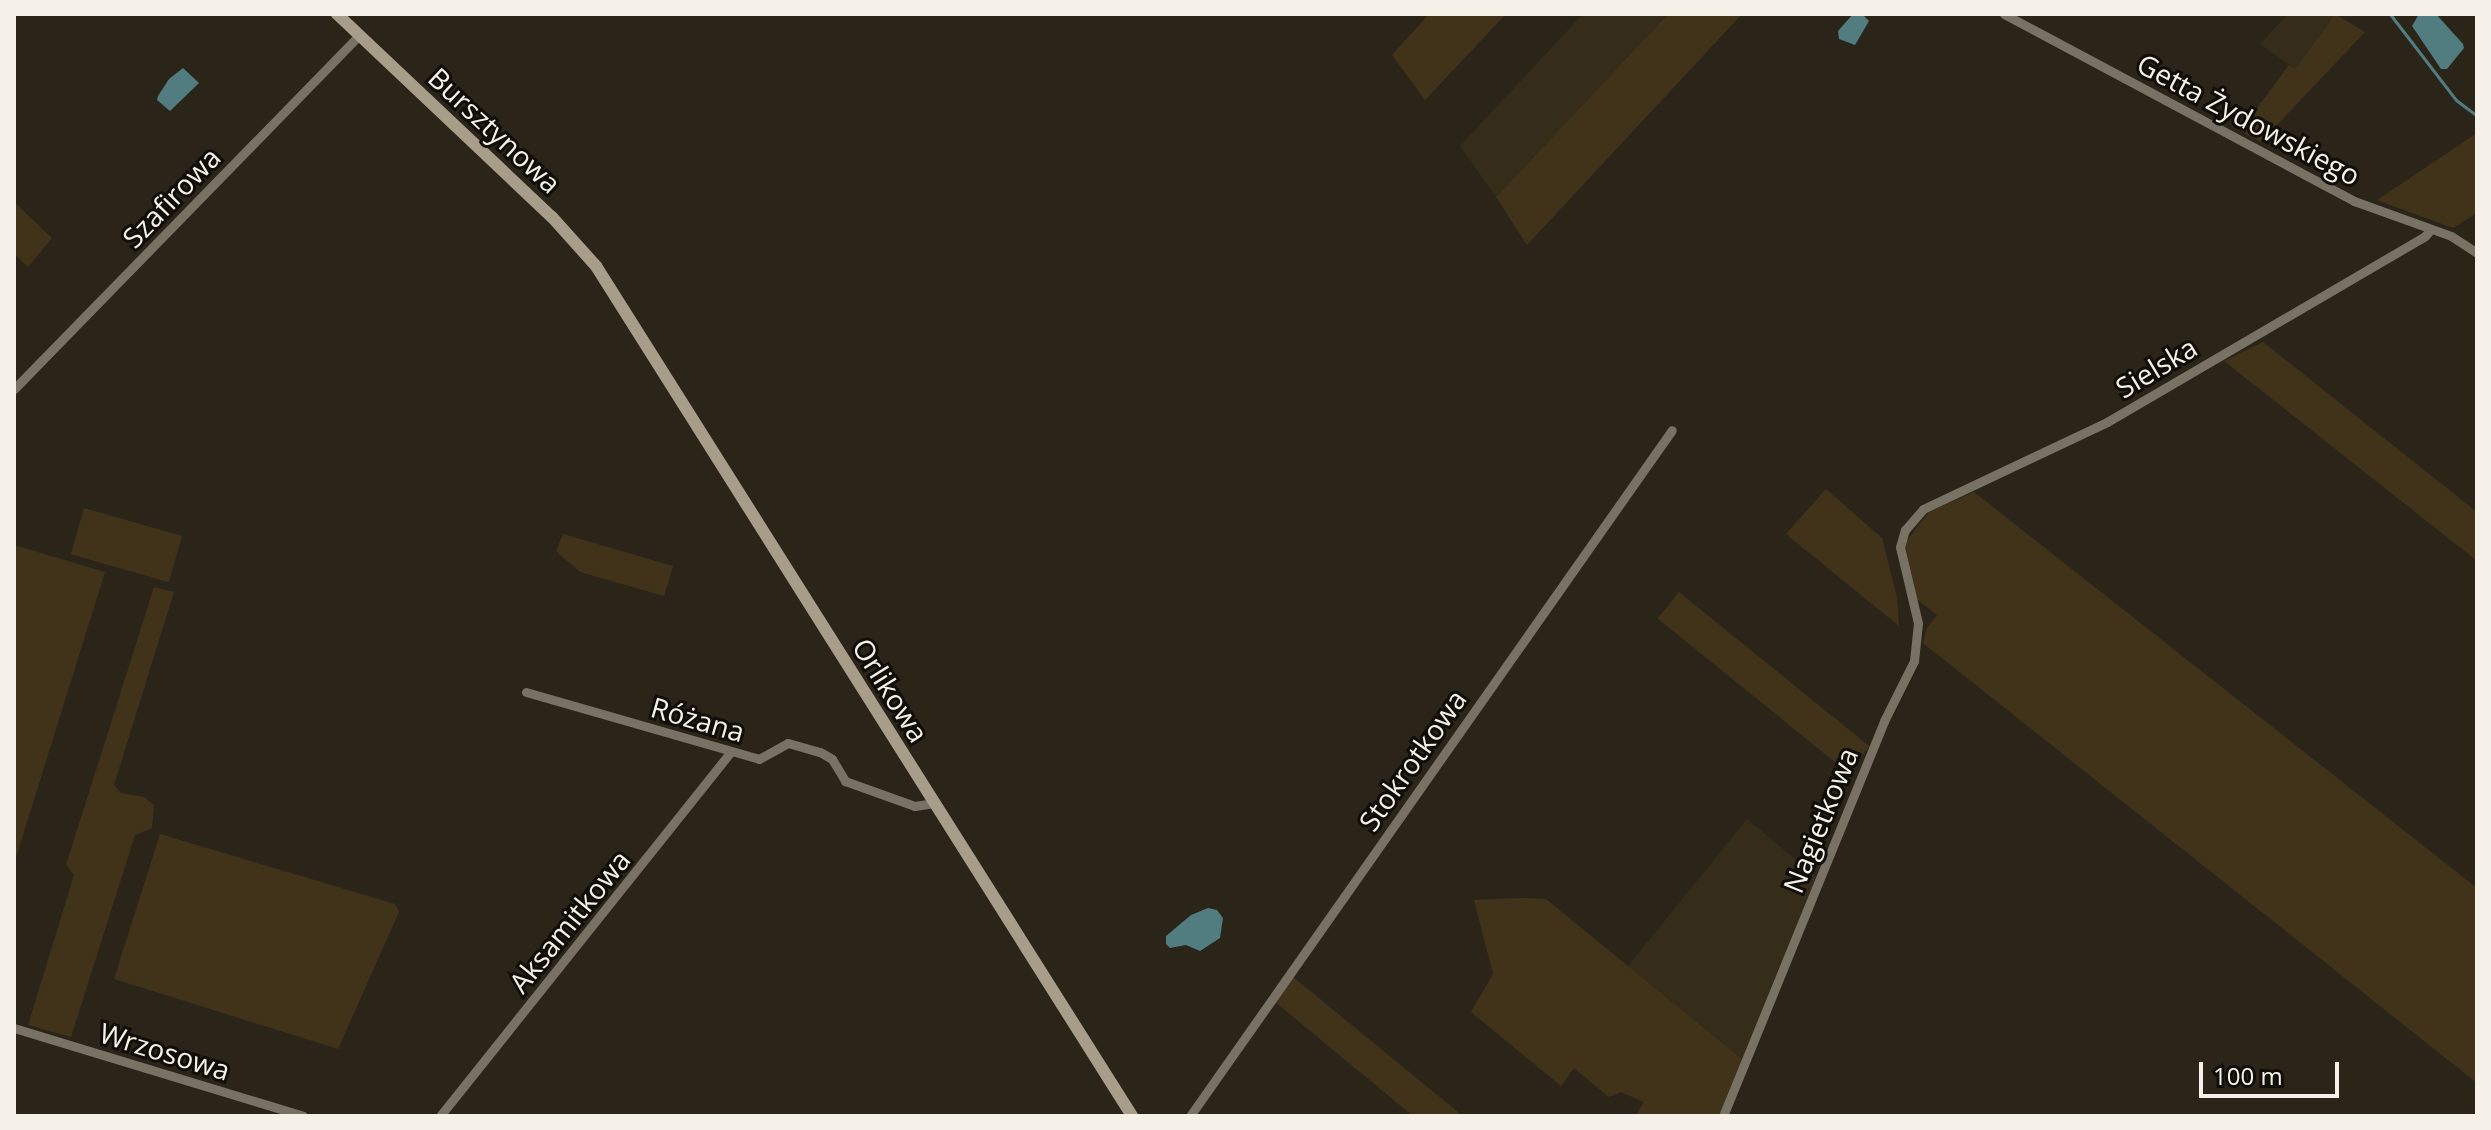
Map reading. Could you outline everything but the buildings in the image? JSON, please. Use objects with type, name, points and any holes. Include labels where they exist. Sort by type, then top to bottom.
[{"type":"street","name":"Bursztynowa","points":[[337,14],[552,217],[579,244],[612,289]]},
{"type":"street","name":"Getta Żydowskiego","points":[[2004,14],[2354,201],[2451,236],[2477,253]]},
{"type":"street","name":"Szafirowa","points":[[14,389],[359,35]]},
{"type":"street","name":"Sielska","points":[[1902,536],[1923,509],[2107,422],[2425,236],[2431,229]]},
{"type":"street","name":"Orlikowa","points":[[612,289],[1132,1116]]},
{"type":"street","name":"Stokrotkowa","points":[[1190,1116],[1672,430]]},
{"type":"street","name":"Nagietkowa","points":[[1723,1116],[1884,721],[1914,661],[1918,623],[1900,547],[1902,536]]},
{"type":"street","name":"Różana","points":[[526,692],[759,759],[788,743],[820,752],[832,759],[845,781],[915,806],[934,803]]},
{"type":"street","name":"Aksamitkowa","points":[[440,1116],[731,752]]},
{"type":"street","name":"Wrzosowa","points":[[14,1028],[303,1116]]},
{"type":"shaded area","points":[[1429,14],[1506,14],[1425,100],[1392,55]]},
{"type":"shaded area","points":[[1583,14],[1668,14],[1496,197],[1460,146]]},
{"type":"shaded area","points":[[1668,14],[1742,14],[1527,245],[1496,197]]},
{"type":"shaded area","points":[[2288,14],[2335,14],[2295,69],[2260,44]]},
{"type":"shaded area","points":[[2335,14],[2365,32],[2261,142],[2240,131],[2289,65],[2295,69]]},
{"type":"shaded area","points":[[2477,133],[2477,213],[2453,228],[2377,200]]},
{"type":"shaded area","points":[[14,202],[52,238],[28,267],[14,254]]},
{"type":"shaded area","points":[[2263,342],[2477,512],[2477,561],[2224,361]]},
{"type":"shaded area","points":[[1826,489],[1882,538],[1897,598],[1899,626],[1786,534]]},
{"type":"shaded area","points":[[1974,492],[2477,888],[2477,1083],[1923,643],[1927,628],[1937,615],[1917,599],[1905,543],[1929,512]]},
{"type":"shaded area","points":[[84,508],[182,536],[169,582],[71,554]]},
{"type":"shaded area","points":[[563,534],[673,566],[664,596],[580,572],[556,551]]},
{"type":"shaded area","points":[[14,545],[105,572],[14,864]]},
{"type":"shaded area","points":[[154,587],[174,592],[114,785],[121,793],[144,797],[154,805],[152,828],[135,835],[71,1037],[28,1025],[74,875],[66,865]]},
{"type":"shaded area","points":[[1679,592],[1869,746],[1848,773],[1658,618]]},
{"type":"shaded area","points":[[1747,819],[1817,877],[1742,1059],[1628,966]]},
{"type":"shaded area","points":[[160,834],[395,904],[399,912],[338,1049],[114,979]]},
{"type":"shaded area","points":[[1546,899],[1742,1059],[1719,1116],[1635,1116],[1644,1102],[1621,1092],[1609,1097],[1574,1068],[1561,1086],[1471,1012],[1493,974],[1474,900]]},
{"type":"shaded area","points":[[1292,976],[1463,1116],[1413,1116],[1274,1001]]},
{"type":"water","points":[[1853,14],[1863,15],[1869,21],[1855,45],[1839,39],[1838,31]]},
{"type":"water","points":[[2419,14],[2436,14],[2463,44],[2464,48],[2447,69],[2441,69],[2412,26]]},
{"type":"water","points":[[183,68],[199,83],[170,111],[157,100],[158,96],[169,79]]},
{"type":"water","points":[[1208,908],[1217,910],[1223,918],[1220,938],[1200,951],[1186,945],[1170,948],[1166,944],[1166,936],[1191,915]]},
{"type":"waterway","points":[[2390,14],[2456,100],[2477,116]]}]
